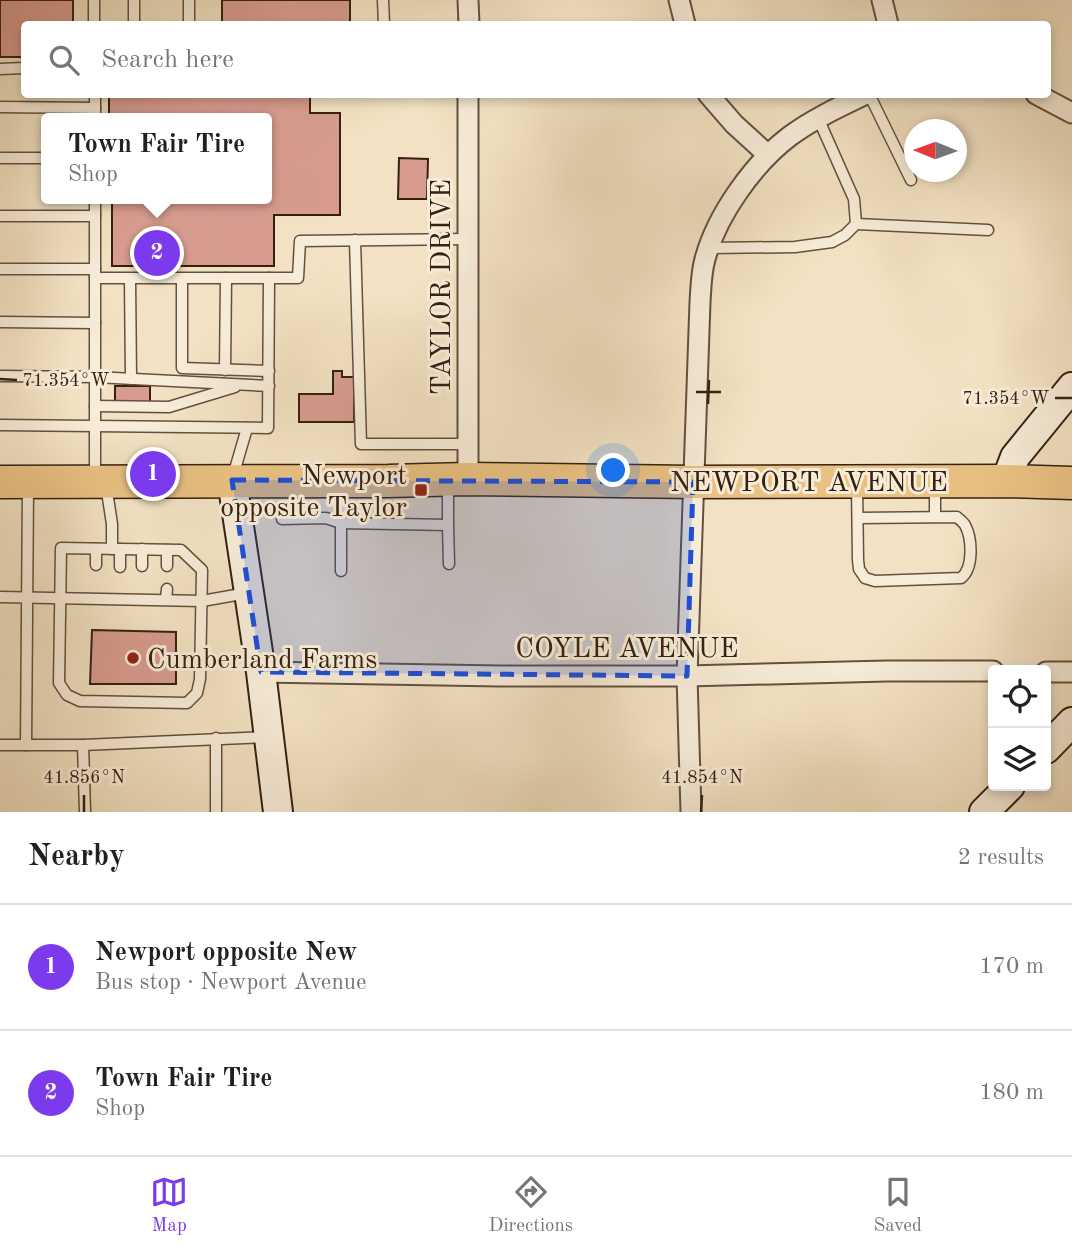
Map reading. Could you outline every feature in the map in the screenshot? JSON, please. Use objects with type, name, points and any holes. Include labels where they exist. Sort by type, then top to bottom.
[{"type":"main road","name":"NEWPORT AVENUE","points":[[14,482],[458,479],[1072,483]]},
{"type":"street","points":[[468,0],[469,21]]},
{"type":"street","points":[[679,0],[684,21]]},
{"type":"street","points":[[883,0],[887,21]]},
{"type":"street","name":"TAYLOR DRIVE","points":[[458,479],[469,444],[468,98]]},
{"type":"street","points":[[711,98],[734,124],[768,155]]},
{"type":"street","points":[[691,812],[687,676],[700,302],[704,261],[714,233],[731,203],[768,155],[818,118],[859,98]]},
{"type":"street","points":[[1044,98],[1072,113]]},
{"type":"street","points":[[1006,481],[1015,457],[1072,387]]},
{"type":"street","points":[[232,480],[261,672],[278,812]]},
{"type":"street","name":"COYLE AVENUE","points":[[261,672],[687,676],[988,671]]},
{"type":"street","points":[[1051,672],[1072,672]]},
{"type":"street","points":[[1051,744],[1072,722]]},
{"type":"street","points":[[984,812],[1005,791]]},
{"type":"lane","points":[[94,0],[94,21]]},
{"type":"lane","points":[[134,0],[134,21]]},
{"type":"lane","points":[[188,21],[189,0]]},
{"type":"lane","points":[[383,0],[384,21]]},
{"type":"lane","points":[[0,69],[21,68]]},
{"type":"lane","points":[[869,98],[904,166]]},
{"type":"lane","points":[[0,107],[95,113]]},
{"type":"lane","points":[[818,118],[854,200],[856,224]]},
{"type":"lane","points":[[0,158],[41,158]]},
{"type":"lane","points":[[95,204],[95,426],[100,481],[120,567]]},
{"type":"lane","points":[[0,216],[95,216]]},
{"type":"lane","points":[[709,248],[795,247],[832,242],[845,235],[856,224],[988,230]]},
{"type":"lane","points":[[0,269],[95,274],[130,279],[298,278],[300,241],[467,239]]},
{"type":"lane","points":[[355,240],[360,444],[469,444]]},
{"type":"lane","points":[[182,278],[182,368],[269,370]]},
{"type":"lane","points":[[225,370],[226,278]]},
{"type":"lane","points":[[0,425],[268,428],[269,278]]},
{"type":"lane","points":[[130,279],[131,379]]},
{"type":"lane","points":[[0,322],[95,323]]},
{"type":"lane","points":[[0,376],[95,377],[269,386]]},
{"type":"lane","points":[[95,406],[169,407],[242,385]]},
{"type":"lane","points":[[232,480],[247,428]]},
{"type":"lane","points":[[449,564],[448,525],[458,479]]},
{"type":"lane","points":[[341,481],[341,571]]},
{"type":"lane","points":[[935,481],[935,516]]},
{"type":"lane","points":[[14,482],[27,597],[26,745]]},
{"type":"lane","points":[[857,482],[858,560],[859,569],[865,578],[875,581],[961,578],[966,574],[970,551],[968,536],[964,523],[957,517],[858,518]]},
{"type":"lane","points":[[282,519],[326,518],[341,523],[448,525]]},
{"type":"lane","points":[[61,548],[96,549],[181,550],[202,570],[200,679],[197,693],[187,703],[80,701],[67,695],[59,683],[61,548]]},
{"type":"lane","points":[[96,549],[96,565]]},
{"type":"lane","points":[[142,550],[142,566]]},
{"type":"lane","points":[[167,550],[167,566]]},
{"type":"lane","points":[[0,597],[60,597],[95,593],[166,594],[202,601],[249,593]]},
{"type":"lane","points":[[0,745],[83,745],[269,737]]},
{"type":"lane","points":[[216,738],[216,812]]},
{"type":"lane","points":[[83,745],[85,812]]},
{"type":"highlighted area","points":[[232,480],[693,482],[687,676],[261,672]]},
{"type":"building","points":[[0,0],[73,0],[73,21],[21,21],[21,57],[0,57]]},
{"type":"building","points":[[222,0],[350,0],[350,21],[222,21]]},
{"type":"building","points":[[109,98],[310,98],[310,113],[340,113],[340,215],[274,215],[274,266],[112,266],[112,204],[272,204],[272,113],[109,113]]},
{"type":"building","points":[[399,158],[428,159],[427,199],[398,199]]},
{"type":"building","points":[[333,371],[342,371],[342,377],[354,377],[354,422],[299,422],[299,394],[333,394]]},
{"type":"building","points":[[115,386],[150,386],[150,402],[115,402]]},
{"type":"building","name":"Cumberland Farms","points":[[92,630],[176,632],[176,684],[90,684]]},
{"type":"place","name":"Town Fair Tire","points":[[157,253]]},
{"type":"place","name":"Newport opposite New","points":[[153,474]]},
{"type":"place","name":"Newport opposite Taylor","points":[[421,490]]},
{"type":"place","name":"Cumberland Farms","points":[[133,658]]}]
